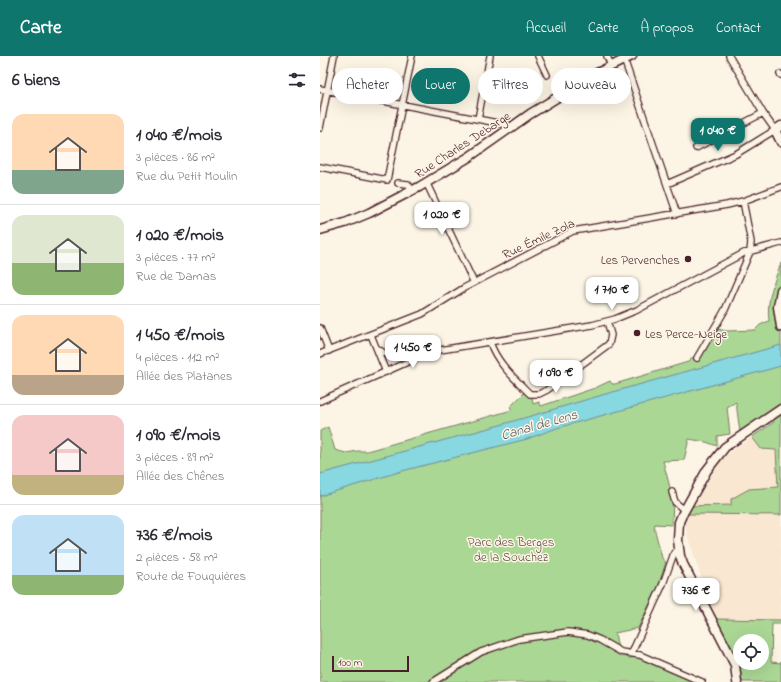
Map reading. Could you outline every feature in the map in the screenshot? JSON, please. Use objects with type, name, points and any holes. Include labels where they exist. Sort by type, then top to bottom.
[{"type":"street","points":[[320,128],[334,56]]},
{"type":"street","points":[[320,167],[385,180],[388,178],[412,56]]},
{"type":"street","points":[[478,119],[490,56]]},
{"type":"street","points":[[538,56],[547,75]]},
{"type":"street","points":[[607,56],[611,66]]},
{"type":"street","points":[[729,56],[763,113],[778,128],[781,142]]},
{"type":"street","points":[[628,58],[677,214]]},
{"type":"street","name":"Rue Charles Debarge","points":[[320,230],[356,218],[412,190],[469,157],[530,114],[561,95],[611,66],[628,58]]},
{"type":"street","points":[[320,89],[503,124],[509,129]]},
{"type":"street","points":[[696,148],[763,113]]},
{"type":"street","points":[[667,184],[736,154],[778,128]]},
{"type":"street","points":[[426,182],[474,282]]},
{"type":"street","points":[[398,183],[408,184],[412,190]]},
{"type":"street","name":"Rue Émile Zola","points":[[320,354],[422,314],[474,282],[573,231],[727,205],[743,201],[781,187]]},
{"type":"street","points":[[697,358],[725,310],[750,252],[751,242],[743,201]]},
{"type":"street","points":[[378,349],[384,353],[392,355],[434,351],[592,325],[637,310],[735,258],[750,252],[781,244]]},
{"type":"street","points":[[781,290],[778,307],[781,327]]},
{"type":"street","points":[[490,342],[501,363],[530,394],[539,394],[547,390],[609,344],[611,336],[607,321]]},
{"type":"street","points":[[320,328],[329,350]]},
{"type":"street","points":[[371,335],[378,349],[386,372]]},
{"type":"street","points":[[320,401],[434,351]]},
{"type":"street","points":[[737,682],[735,665],[683,564],[678,550],[679,522],[684,510],[707,470],[725,447],[781,409]]},
{"type":"street","points":[[672,492],[675,502],[684,510]]},
{"type":"street","points":[[632,653],[663,584],[674,552],[678,550]]},
{"type":"street","points":[[433,682],[481,652],[519,639],[561,632],[588,635],[621,652],[640,655],[702,682]]},
{"type":"shaded area","points":[[774,422],[779,505],[781,505],[781,620],[715,619],[686,531],[686,519],[689,506],[723,457]]},
{"type":"green space","name":"Parc des Berges de la Souchez","points":[[781,263],[781,515],[687,514],[689,506],[731,505],[731,499],[749,489],[778,487],[776,450],[761,449],[752,437],[774,422],[768,414],[740,433],[736,402],[727,407],[730,434],[717,436],[717,446],[706,442],[689,439],[684,460],[663,461],[673,499],[672,525],[655,524],[654,527],[662,558],[666,562],[658,587],[638,628],[615,633],[619,654],[629,658],[640,657],[694,682],[320,682],[320,431],[328,427],[335,450],[346,453],[367,451],[512,410],[510,407],[524,393],[532,397],[533,404],[539,402],[541,406],[595,388],[610,381],[612,384],[615,384],[688,362],[717,329],[727,331],[755,330],[760,325],[769,321],[768,313],[770,298],[773,284]]},
{"type":"green space","points":[[715,619],[781,620],[781,624],[772,624],[771,662],[781,663],[781,682],[740,682],[735,670],[769,670],[769,634],[733,634],[733,664]]},
{"type":"water","name":"Canal de Lens","points":[[781,345],[781,366],[557,428],[527,439],[402,471],[320,496],[320,474],[500,425]]},
{"type":"place","name":"Les Pervenches","points":[[688,259]]},
{"type":"place","name":"Les Perce-Neige","points":[[637,333]]}]
